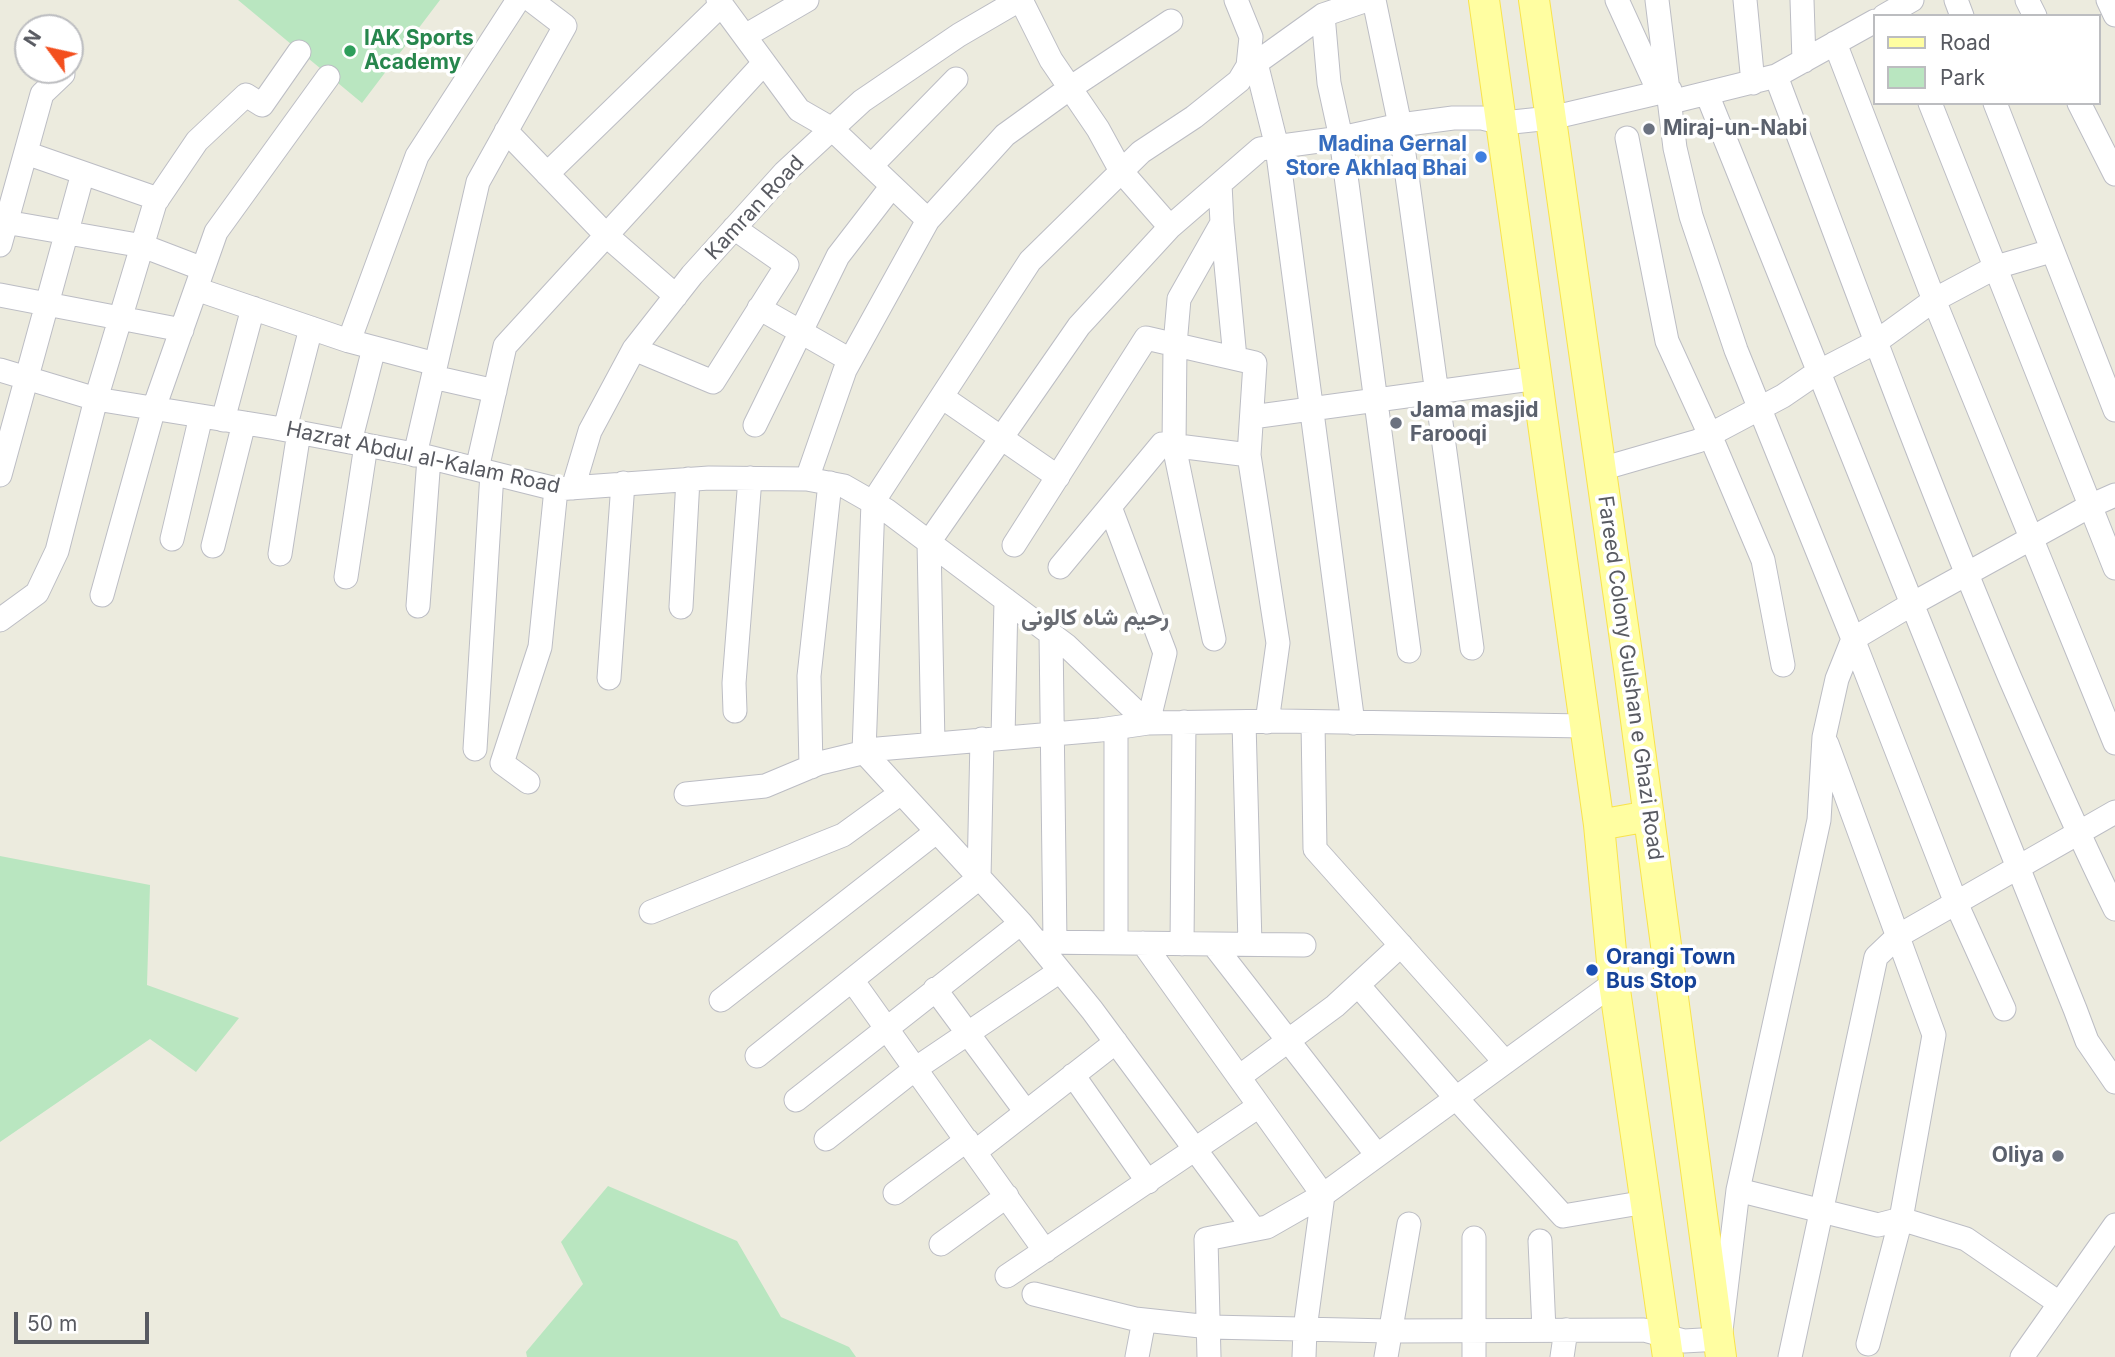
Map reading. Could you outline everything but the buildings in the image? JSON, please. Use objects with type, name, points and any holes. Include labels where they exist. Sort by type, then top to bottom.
[{"type":"main road","points":[[1484,0],[1599,825],[1614,983],[1667,1347]]},
{"type":"main road","name":"Fareed Colony Gulshan e Ghazi Road","points":[[1534,0],[1649,816],[1720,1348]]},
{"type":"main road","points":[[1599,825],[1649,816]]},
{"type":"street","points":[[349,341],[417,156],[518,0]]},
{"type":"street","points":[[418,606],[422,456],[435,371],[478,182],[565,26],[531,0]]},
{"type":"street","points":[[745,36],[807,0]]},
{"type":"street","points":[[1020,0],[1051,60],[1098,129],[1121,171],[1170,227]]},
{"type":"street","name":"Kamran Road","points":[[528,782],[502,763],[540,647],[565,489],[590,431],[634,349],[676,296],[784,173],[862,101],[959,35],[1020,0]]},
{"type":"street","points":[[1236,0],[1251,37],[1253,60],[1277,147],[1353,723]]},
{"type":"street","points":[[1254,1229],[1060,971],[1046,942],[1021,923],[864,752],[873,502],[1030,261],[1141,152],[1194,117],[1239,81],[1253,60],[1323,15],[1367,0]]},
{"type":"street","points":[[1374,0],[1400,125],[1472,648]]},
{"type":"street","points":[[1617,0],[1667,95]]},
{"type":"street","points":[[1657,0],[1675,148],[1691,216],[1736,350],[1956,902],[2004,1009]]},
{"type":"street","points":[[1745,0],[1753,83]]},
{"type":"street","points":[[1802,0],[1804,61]]},
{"type":"street","points":[[2108,0],[2115,15]]},
{"type":"street","points":[[547,174],[719,3],[799,110],[832,129],[928,220]]},
{"type":"street","points":[[1323,15],[1329,83],[1341,138],[1409,651]]},
{"type":"street","points":[[807,479],[850,360],[928,220],[1005,135],[1171,21]]},
{"type":"street","points":[[933,744],[929,542],[1079,326],[1170,227],[1260,149],[1453,118],[1482,118],[1503,123],[1551,118],[1667,95],[1707,94],[1776,76],[1874,21]]},
{"type":"street","points":[[1835,43],[1934,300],[2115,743]]},
{"type":"street","points":[[0,620],[37,593],[57,551],[96,399],[158,199],[197,141],[246,94],[262,105],[299,52]]},
{"type":"street","points":[[475,749],[485,471],[495,391],[505,346],[764,63]]},
{"type":"street","points":[[1776,76],[1875,342],[1966,575],[2077,834],[2115,909]]},
{"type":"street","points":[[102,595],[154,408],[216,232],[328,77]]},
{"type":"street","points":[[872,166],[956,79]]},
{"type":"street","points":[[52,84],[41,94],[2,230],[66,233],[143,246],[253,308],[495,391]]},
{"type":"street","points":[[1707,94],[2088,1041],[2115,1082]]},
{"type":"street","points":[[1931,105],[2115,568]]},
{"type":"street","points":[[1996,105],[2115,410]]},
{"type":"street","points":[[2080,105],[2115,174]]},
{"type":"street","points":[[506,131],[607,236],[676,296]]},
{"type":"street","points":[[1628,138],[1667,341],[1763,560],[1783,665]]},
{"type":"street","points":[[26,153],[158,199]]},
{"type":"street","points":[[0,475],[83,173]]},
{"type":"street","points":[[1220,184],[1235,358]]},
{"type":"street","points":[[755,425],[838,256],[892,186]]},
{"type":"street","points":[[1214,639],[1174,446],[1175,345],[1180,299],[1222,222]]},
{"type":"street","points":[[634,349],[713,382],[787,265],[734,228]]},
{"type":"street","points":[[1601,469],[1698,441],[1783,396],[1818,372],[1875,342],[1934,300],[1996,267],[2051,251]]},
{"type":"street","points":[[0,295],[181,330]]},
{"type":"street","points":[[172,539],[223,419],[253,308]]},
{"type":"street","points":[[759,308],[850,360]]},
{"type":"street","points":[[280,554],[292,431],[311,328]]},
{"type":"street","points":[[1014,545],[1146,338],[1255,363],[1250,455],[1278,643],[1268,722]]},
{"type":"street","points":[[346,578],[358,444],[374,348]]},
{"type":"street","name":"Hazrat Abdul al-Kalam Road","points":[[0,370],[96,399],[292,431],[422,456],[565,489],[688,479],[750,478],[807,479],[844,486],[873,502],[929,542],[1067,646],[1148,723]]},
{"type":"street","points":[[1252,417],[1538,378]]},
{"type":"street","points":[[942,397],[1058,477]]},
{"type":"street","points":[[213,546],[223,419]]},
{"type":"street","points":[[1060,567],[1162,444],[1250,455]]},
{"type":"street","points":[[735,711],[734,683],[750,478]]},
{"type":"street","points":[[681,607],[688,479]]},
{"type":"street","points":[[608,678],[624,483]]},
{"type":"street","points":[[811,767],[809,676],[830,483]]},
{"type":"street","points":[[1034,1294],[1144,1320],[1210,1327],[1390,1331],[1644,1330],[1667,1347],[1684,1341],[1720,1348],[1738,1190],[1819,820],[1824,737],[1837,679],[1853,639],[2031,538],[2115,495]]},
{"type":"street","points":[[1110,507],[1166,653],[1148,723]]},
{"type":"street","points":[[757,1056],[979,878],[1006,600]]},
{"type":"street","points":[[1046,942],[1053,734],[1051,634]]},
{"type":"street","points":[[1182,944],[1184,722]]},
{"type":"street","points":[[1244,722],[1250,944]]},
{"type":"street","points":[[686,794],[765,786],[811,767],[864,752],[1148,723],[1313,722],[1585,726]]},
{"type":"street","points":[[1313,722],[1315,849],[1505,1062]]},
{"type":"street","points":[[1116,728],[1116,943]]},
{"type":"street","points":[[1824,737],[1934,1035],[1901,1219],[1868,1344]]},
{"type":"street","points":[[651,912],[843,835],[901,793]]},
{"type":"street","points":[[1790,1357],[1876,957],[1898,936],[2115,812]]},
{"type":"street","points":[[722,1000],[936,832]]},
{"type":"street","points":[[796,1100],[1021,923]]},
{"type":"street","points":[[1046,942],[1304,945]]},
{"type":"street","points":[[1143,943],[1323,1195],[1305,1329],[1304,1357]]},
{"type":"street","points":[[1213,944],[1377,1155]]},
{"type":"street","points":[[1238,1077],[1335,1006],[1401,945]]},
{"type":"street","points":[[826,1139],[915,1069],[1060,971]]},
{"type":"street","points":[[852,980],[1045,1251]]},
{"type":"street","points":[[1209,1357],[1206,1239],[1267,1227],[1323,1195],[1614,983]]},
{"type":"street","points":[[1358,985],[1563,1216],[1646,1202]]},
{"type":"street","points":[[935,989],[1026,1112]]},
{"type":"street","points":[[895,1193],[1026,1112],[1116,1042]]},
{"type":"street","points":[[1073,1075],[1148,1182]]},
{"type":"street","points":[[1007,1276],[1259,1106]]},
{"type":"street","points":[[1738,1190],[1878,1225],[1901,1219],[1966,1239],[2059,1303]]},
{"type":"street","points":[[941,1244],[1007,1196]]},
{"type":"street","points":[[1386,1357],[1409,1224]]},
{"type":"street","points":[[2031,1354],[2059,1303],[2115,1225]]},
{"type":"street","points":[[1474,1238],[1474,1357]]},
{"type":"street","points":[[1540,1241],[1562,1357]]},
{"type":"street","points":[[1137,1357],[1144,1320]]},
{"type":"green space","name":"IAK Sports Academy","points":[[238,0],[440,0],[362,103]]},
{"type":"green space","points":[[0,856],[150,885],[147,985],[239,1018],[196,1072],[150,1039],[0,1142]]},
{"type":"green space","points":[[608,1186],[737,1241],[781,1317],[849,1347],[856,1357],[527,1357],[526,1352],[583,1284],[561,1242]]},
{"type":"place","name":"IAK Sports Academy","points":[[350,51]]},
{"type":"place","name":"Miraj-un-Nabi","points":[[1649,129]]},
{"type":"place","name":"Madina Gernal Store Akhlaq Bhai","points":[[1481,157]]},
{"type":"place","name":"Jama masjid Farooqi","points":[[1396,423]]},
{"type":"place","name":"Orangi Town Bus Stop","points":[[1592,970]]},
{"type":"place","name":"Oliya","points":[[2058,1156]]},
{"type":"district","name":"رحیم شاہ کالونی","points":[[1095,618]]}]
